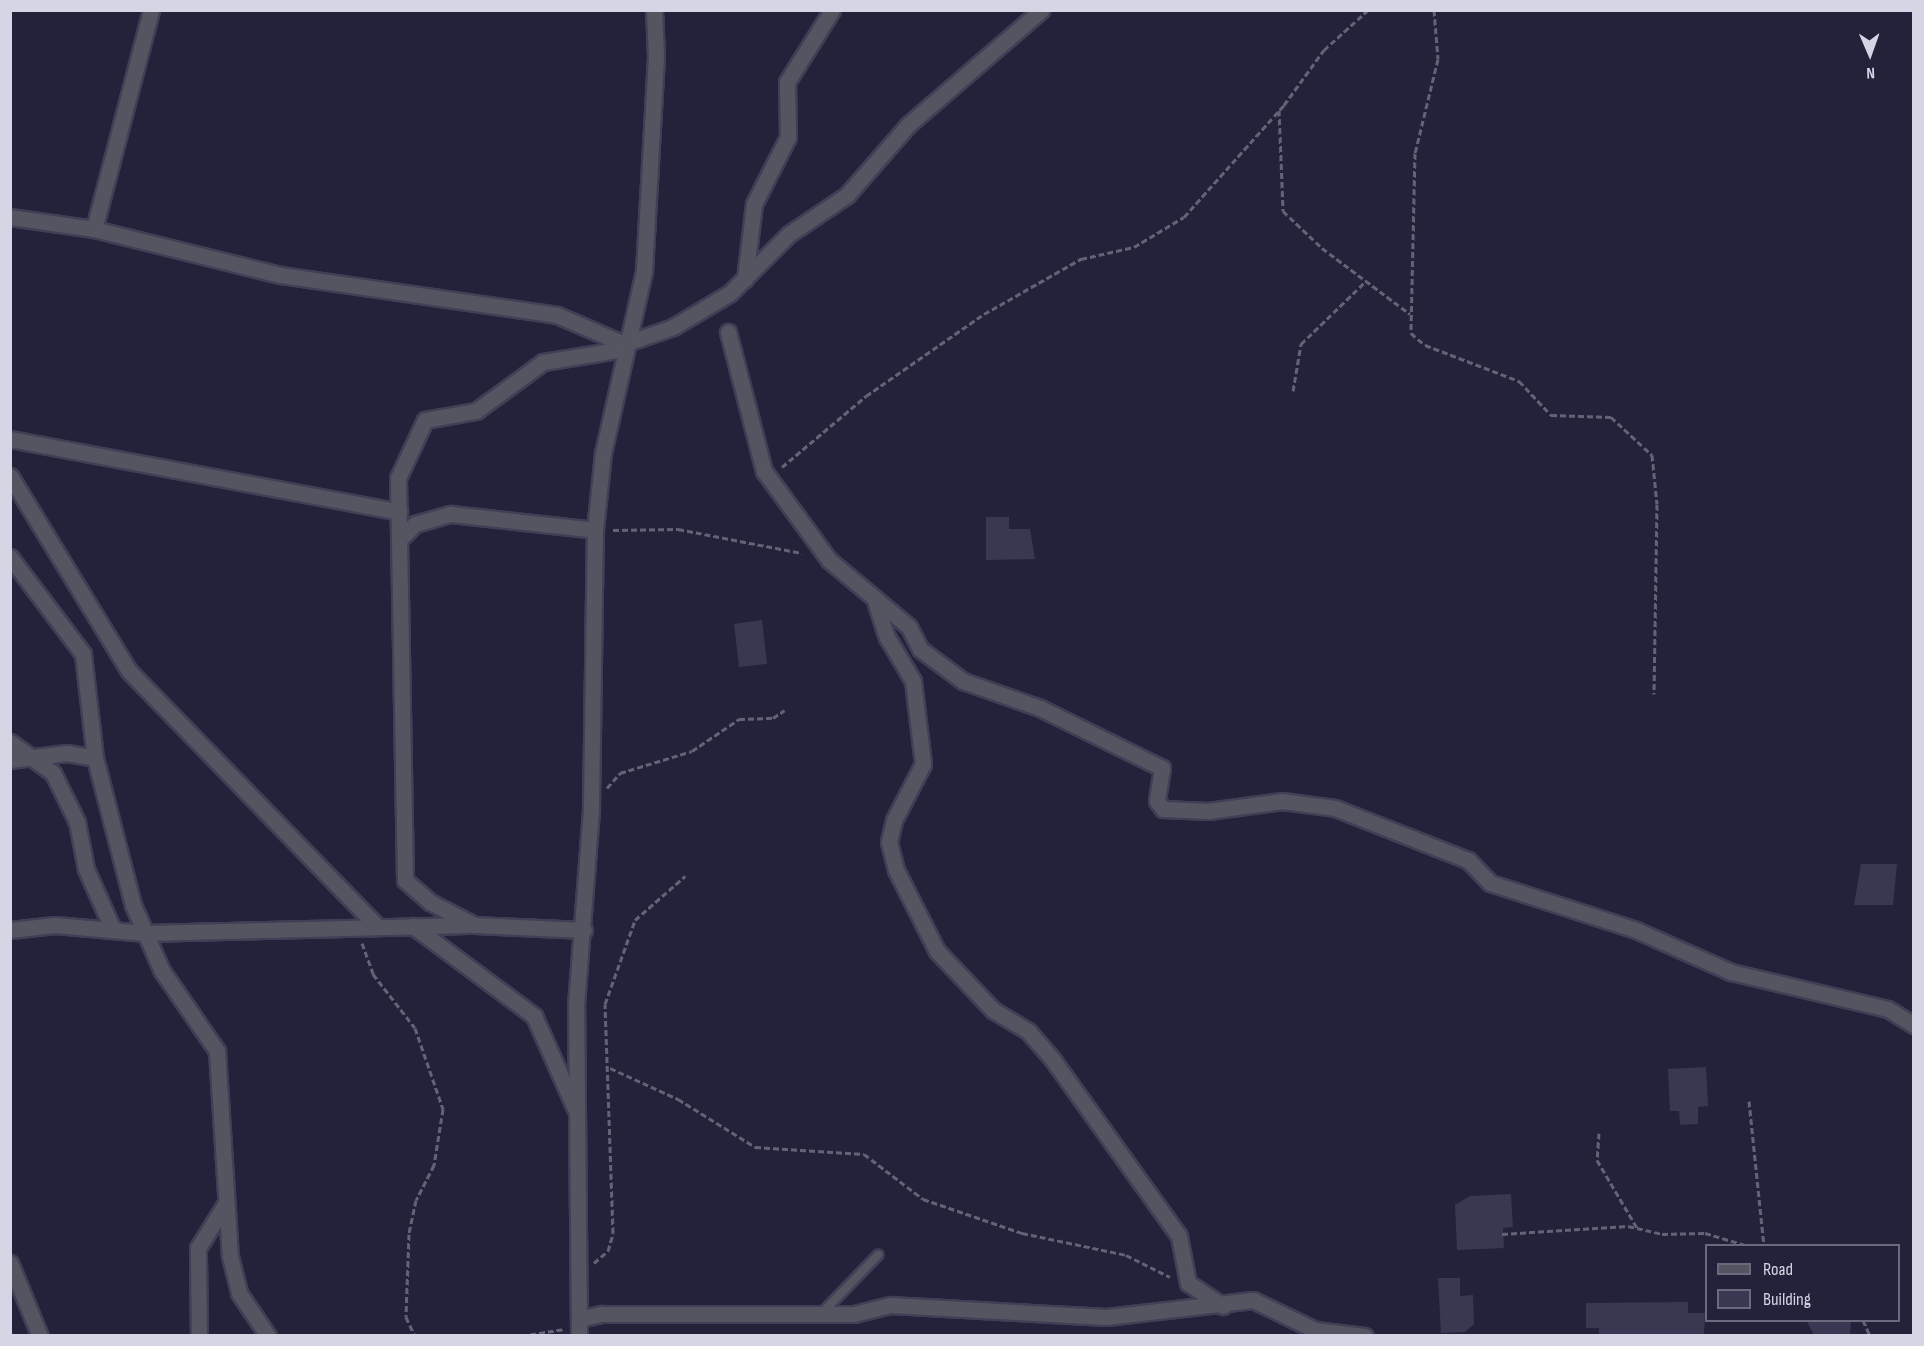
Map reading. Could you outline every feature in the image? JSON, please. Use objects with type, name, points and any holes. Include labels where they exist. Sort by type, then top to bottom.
[{"type":"street","points":[[94,229],[151,10]]},
{"type":"street","points":[[575,1334],[579,1319],[576,1005],[584,930],[591,808],[595,530],[623,346],[644,271],[656,57],[654,10]]},
{"type":"street","points":[[746,279],[754,204],[788,137],[787,82],[832,10]]},
{"type":"street","points":[[474,925],[430,902],[411,887],[402,870],[399,474],[425,420],[476,411],[543,362],[623,346],[712,307],[746,279],[789,234],[847,195],[908,125],[1041,10]]},
{"type":"street","points":[[10,218],[94,229],[280,275],[557,315],[623,346]]},
{"type":"street","points":[[728,332],[766,475],[829,560],[876,604],[909,627],[920,649],[963,681],[1040,708],[1162,768],[1157,801],[1163,809],[1208,811],[1282,801],[1335,808],[1468,860],[1490,883],[1636,930],[1731,972],[1888,1009],[1914,1025]]},
{"type":"street","points":[[10,439],[399,512]]},
{"type":"street","points":[[10,476],[129,671],[378,927]]},
{"type":"street","points":[[399,540],[415,524],[451,514],[595,530]]},
{"type":"street","points":[[11,557],[83,654],[95,758],[145,933],[162,971],[217,1051],[226,1203],[239,1293],[268,1335]]},
{"type":"street","points":[[876,604],[889,641],[914,681],[924,764],[894,820],[889,842],[896,870],[937,951],[993,1010],[1037,1041],[1113,1140],[1179,1236],[1185,1277],[1194,1290],[1223,1306]]},
{"type":"street","points":[[10,742],[33,756],[53,773],[77,822],[86,869],[113,930]]},
{"type":"street","points":[[10,760],[67,753],[95,758]]},
{"type":"street","points":[[10,930],[56,925],[145,933],[474,925],[584,930]]},
{"type":"street","points":[[413,926],[534,1017],[577,1112]]},
{"type":"street","points":[[199,1335],[198,1248],[226,1203]]},
{"type":"street","points":[[10,1263],[40,1335]]},
{"type":"street","points":[[579,1319],[601,1314],[821,1314],[891,1305],[1106,1317],[1223,1306],[1257,1300],[1315,1330],[1365,1335]]},
{"type":"lane","points":[[821,1314],[878,1255]]},
{"type":"path","points":[[766,475],[803,455],[866,396],[984,314],[1081,259],[1134,247],[1184,217],[1279,110],[1324,50],[1368,10]]},
{"type":"path","points":[[1434,10],[1438,59],[1415,153],[1411,333],[1425,345],[1509,376],[1551,415],[1611,417],[1652,455],[1657,504],[1654,694]]},
{"type":"path","points":[[1279,110],[1283,211],[1366,281],[1410,314]]},
{"type":"path","points":[[1293,392],[1301,344],[1366,281]]},
{"type":"path","points":[[595,530],[678,529],[829,560]]},
{"type":"path","points":[[591,808],[620,773],[692,751],[739,719],[773,718],[785,710]]},
{"type":"path","points":[[578,1275],[604,1256],[612,1233],[610,1068],[605,1004],[621,968],[627,932],[685,876]]},
{"type":"path","points":[[357,927],[373,974],[415,1028],[443,1109],[434,1165],[416,1200],[409,1234],[406,1317],[415,1335]]},
{"type":"path","points":[[610,1068],[678,1099],[755,1147],[864,1154],[924,1199],[1022,1233],[1126,1255],[1194,1290]]},
{"type":"path","points":[[1749,1101],[1764,1244]]},
{"type":"path","points":[[1599,1133],[1597,1160],[1637,1228]]},
{"type":"path","points":[[1502,1234],[1637,1228],[1662,1234],[1705,1233],[1745,1244]]},
{"type":"path","points":[[521,1335],[560,1329],[575,1334]]},
{"type":"building","points":[[986,517],[1009,517],[1009,529],[1030,529],[1035,559],[986,560]]},
{"type":"building","points":[[762,620],[767,664],[739,667],[734,624]]},
{"type":"building","points":[[1861,864],[1897,864],[1893,905],[1854,905]]},
{"type":"building","points":[[1706,1067],[1708,1106],[1698,1107],[1698,1124],[1680,1125],[1679,1111],[1670,1111],[1668,1069]]},
{"type":"building","points":[[1511,1194],[1513,1227],[1503,1228],[1504,1248],[1457,1250],[1455,1205],[1470,1196]]},
{"type":"building","points":[[1438,1278],[1460,1278],[1460,1296],[1473,1295],[1474,1324],[1465,1332],[1441,1333]]},
{"type":"building","points":[[1688,1302],[1688,1313],[1705,1313],[1704,1335],[1599,1335],[1599,1328],[1586,1328],[1586,1303]]},
{"type":"building","points":[[1807,1322],[1851,1322],[1850,1335],[1814,1335]]}]
